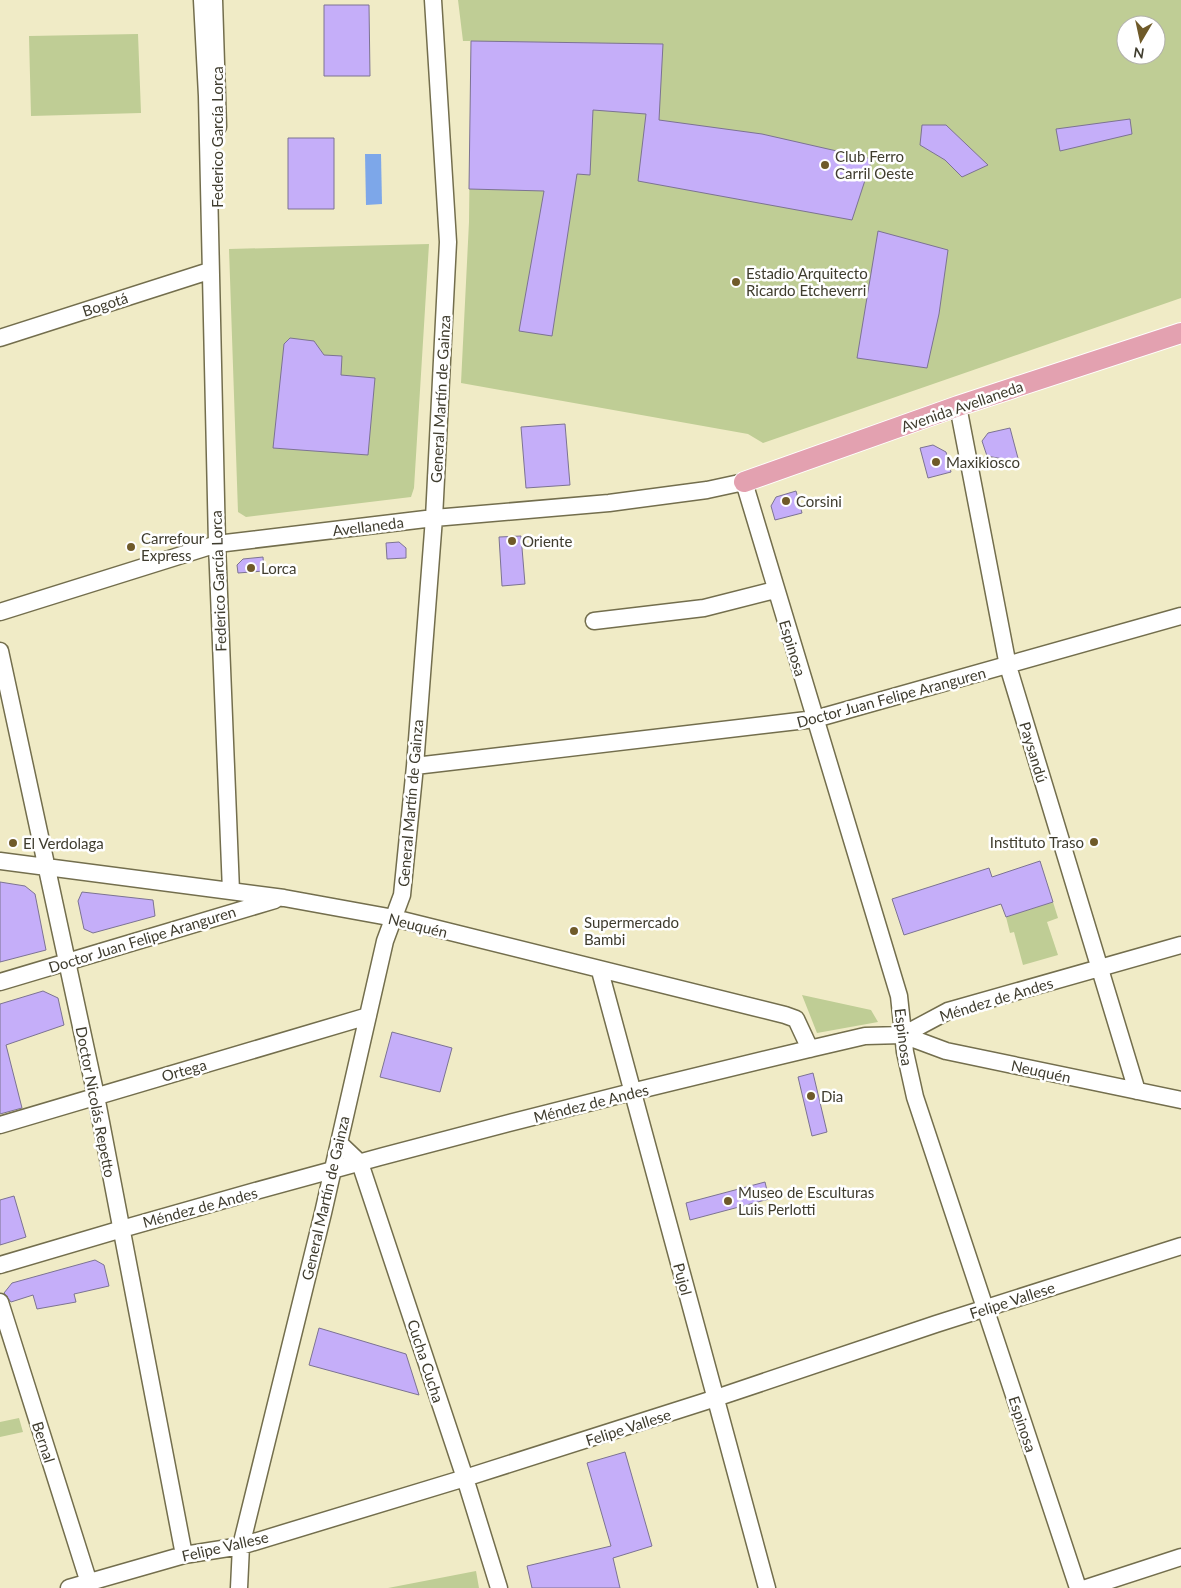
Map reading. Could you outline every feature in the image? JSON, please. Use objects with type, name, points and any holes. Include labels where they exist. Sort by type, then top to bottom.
[{"type":"main road","name":"Avenida Avellaneda","points":[[744,482],[958,406],[1181,333]]},
{"type":"street","name":"Federico García Lorca","points":[[193,0],[200,257],[209,271]]},
{"type":"street","name":"Federico García Lorca","points":[[202,0],[207,96],[209,271],[217,544],[231,891]]},
{"type":"street","name":"Federico García Lorca","points":[[209,271],[219,256],[218,92],[214,0]]},
{"type":"street","name":"General Martín de Gainza","points":[[239,1588],[241,1546],[339,1143],[385,941],[402,895],[415,766],[434,518],[448,242],[433,0]]},
{"type":"street","name":"Bogotá","points":[[0,338],[209,271]]},
{"type":"street","name":"Paysandú","points":[[958,406],[1008,666],[1137,1091]]},
{"type":"street","name":"Avellaneda","points":[[0,612],[217,544],[434,518],[609,503],[707,490],[744,482]]},
{"type":"street","name":"Espinosa","points":[[744,482],[775,590],[816,719],[899,996],[903,1035],[915,1097],[1078,1588]]},
{"type":"street","points":[[594,621],[704,608],[775,590]]},
{"type":"street","name":"Doctor Juan Felipe Aranguren","points":[[415,766],[816,719],[1181,616]]},
{"type":"street","name":"Doctor Nicolás Repetto","points":[[0,651],[96,1096],[184,1555]]},
{"type":"street","name":"Neuquén","points":[[0,861],[284,898],[394,918],[796,1019],[810,1049]]},
{"type":"street","name":"Doctor Juan Felipe Aranguren","points":[[0,982],[284,898]]},
{"type":"street","name":"Méndez de Andes","points":[[0,1266],[121,1229],[360,1163],[632,1093],[865,1036],[903,1035],[948,1011],[1181,945]]},
{"type":"street","name":"Pujol","points":[[600,971],[767,1588]]},
{"type":"street","name":"Ortega","points":[[0,1125],[368,1016]]},
{"type":"street","name":"Neuquén","points":[[903,1035],[946,1051],[1181,1100]]},
{"type":"street","name":"Cucha Cucha","points":[[339,1143],[360,1163],[465,1478],[499,1588]]},
{"type":"street","name":"Felipe Vallese","points":[[69,1588],[184,1555],[241,1546],[465,1478],[1181,1246]]},
{"type":"street","name":"Bernal","points":[[0,1302],[89,1583]]},
{"type":"street","points":[[1086,1588],[1181,1556]]},
{"type":"green space","name":"Club Ferro Carril Oeste","points":[[458,0],[1181,0],[1181,298],[763,443],[748,434],[461,383],[469,222],[471,41],[463,41]]},
{"type":"green space","points":[[138,34],[141,113],[31,116],[29,36]]},
{"type":"green space","points":[[429,244],[414,488],[411,497],[246,517],[238,512],[229,249]]},
{"type":"green space","points":[[1053,902],[1058,918],[1047,922],[1058,955],[1023,965],[1014,932],[1010,933],[1006,917]]},
{"type":"green space","points":[[802,995],[871,1010],[878,1022],[817,1033]]},
{"type":"green space","points":[[19,1418],[23,1432],[0,1437],[0,1422]]},
{"type":"green space","points":[[476,1571],[479,1588],[388,1588]]},
{"type":"water","points":[[365,154],[381,154],[382,204],[366,205]]},
{"type":"building","points":[[324,5],[369,5],[370,76],[324,76]]},
{"type":"building","points":[[471,41],[663,44],[659,120],[762,134],[872,159],[852,220],[638,181],[646,114],[593,110],[590,175],[577,174],[552,336],[519,331],[544,191],[469,189]]},
{"type":"building","points":[[1130,119],[1132,134],[1060,151],[1056,129]]},
{"type":"building","points":[[922,125],[946,125],[988,165],[962,177],[945,160],[920,145]]},
{"type":"building","points":[[288,138],[334,138],[334,209],[288,209]]},
{"type":"building","points":[[878,231],[948,250],[939,314],[927,368],[857,358]]},
{"type":"building","points":[[290,338],[314,341],[324,355],[342,356],[341,375],[375,378],[368,455],[273,448],[284,344]]},
{"type":"building","points":[[565,424],[570,485],[526,488],[521,427]]},
{"type":"building","points":[[1010,428],[1019,462],[987,456],[982,441],[988,433]]},
{"type":"building","name":"Maxikiosco","points":[[933,445],[946,452],[951,472],[928,478],[920,448]]},
{"type":"building","name":"Corsini","points":[[796,491],[802,513],[775,520],[771,506],[776,497]]},
{"type":"building","points":[[521,536],[525,584],[502,586],[499,537]]},
{"type":"building","points":[[399,542],[406,548],[406,558],[387,559],[386,543]]},
{"type":"building","name":"Lorca","points":[[263,557],[264,571],[238,573],[237,565],[243,559]]},
{"type":"building","points":[[1040,861],[1053,902],[1006,917],[1001,904],[904,935],[892,899],[989,868],[992,877]]},
{"type":"building","points":[[0,882],[25,886],[35,894],[46,950],[0,962]]},
{"type":"building","points":[[82,892],[153,900],[155,916],[93,933],[84,929],[78,901]]},
{"type":"building","points":[[43,991],[58,998],[64,1025],[6,1045],[22,1108],[0,1114],[0,1004]]},
{"type":"building","points":[[392,1032],[452,1048],[440,1092],[380,1077]]},
{"type":"building","name":"Dia","points":[[813,1073],[827,1132],[812,1136],[798,1077]]},
{"type":"building","name":"Museo de Esculturas Luis Perlotti","points":[[765,1182],[769,1199],[690,1220],[686,1203]]},
{"type":"building","points":[[14,1196],[26,1237],[0,1245],[0,1200]]},
{"type":"building","points":[[95,1260],[104,1265],[109,1286],[74,1294],[76,1302],[37,1309],[33,1295],[11,1302],[4,1293],[12,1283]]},
{"type":"building","points":[[319,1328],[406,1354],[419,1395],[309,1365]]},
{"type":"building","points":[[625,1452],[652,1546],[613,1558],[620,1588],[532,1588],[527,1566],[611,1546],[587,1463]]},
{"type":"place","name":"Club Ferro Carril Oeste","points":[[825,165]]},
{"type":"place","name":"Estadio Arquitecto Ricardo Etcheverri","points":[[736,282]]},
{"type":"place","name":"Maxikiosco","points":[[936,462]]},
{"type":"place","name":"Corsini","points":[[786,501]]},
{"type":"place","name":"Oriente","points":[[512,541]]},
{"type":"place","name":"Carrefour Express","points":[[131,547]]},
{"type":"place","name":"Lorca","points":[[251,568]]},
{"type":"place","name":"Instituto Traso","points":[[1094,842]]},
{"type":"place","name":"El Verdolaga","points":[[13,843]]},
{"type":"place","name":"Supermercado Bambi","points":[[574,931]]},
{"type":"place","name":"Dia","points":[[811,1096]]},
{"type":"place","name":"Museo de Esculturas Luis Perlotti","points":[[728,1201]]}]
